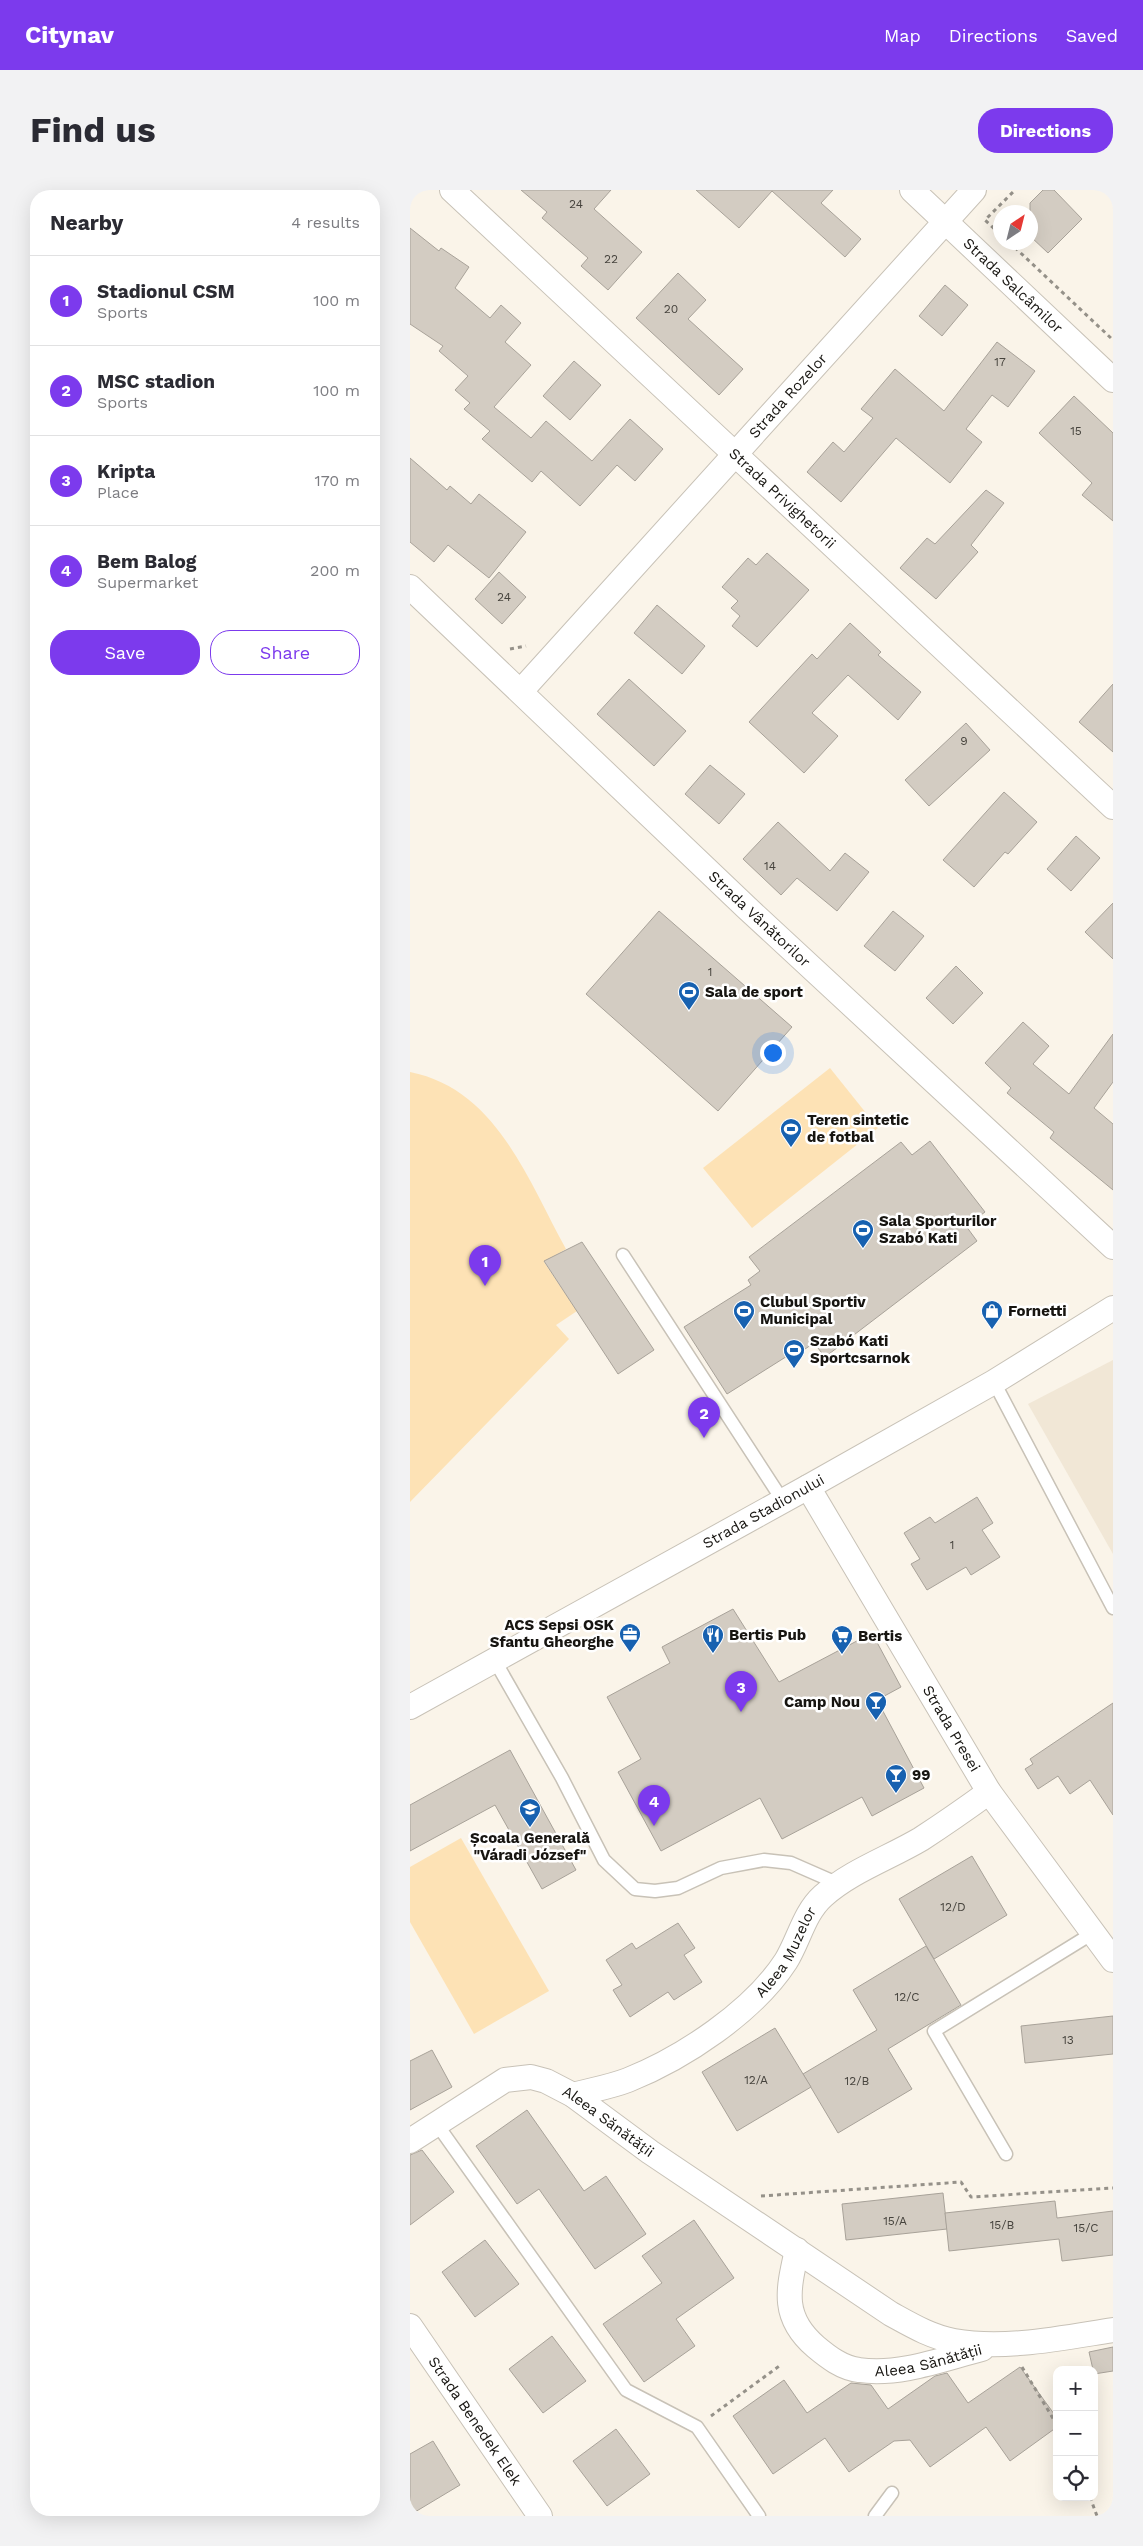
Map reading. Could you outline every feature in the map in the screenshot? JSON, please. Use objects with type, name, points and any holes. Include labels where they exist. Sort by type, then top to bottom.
[{"type":"street","name":"Strada Privighetorii","points":[[452,190],[1113,806]]},
{"type":"street","name":"Strada Salcâmilor","points":[[912,190],[1113,380]]},
{"type":"street","name":"Strada Rozelor","points":[[521,691],[737,455],[974,190]]},
{"type":"street","name":"Strada Vânătorilor","points":[[410,587],[754,915],[1113,1247]]},
{"type":"street","name":"Strada Stadionului","points":[[410,1707],[994,1382],[1113,1308]]},
{"type":"street","name":"Strada Presei","points":[[808,1487],[990,1792],[1113,1960]]},
{"type":"street","name":"Aleea Muzelor","points":[[573,2095],[626,2081],[673,2059],[736,2014],[759,1993],[786,1961],[815,1904],[839,1884],[920,1839],[990,1792]]},
{"type":"street","name":"Aleea Sănătății","points":[[410,2141],[493,2086],[516,2078],[531,2077],[546,2082],[573,2095],[650,2152],[915,2328],[954,2341],[1003,2344]]},
{"type":"street","name":"Aleea Sănătății","points":[[797,2250],[788,2289],[790,2311],[804,2337],[832,2360],[858,2370],[899,2370],[1003,2344],[1113,2330]]},
{"type":"street","name":"Strada Benedek Elek","points":[[410,2326],[540,2516]]},
{"type":"lane","points":[[623,1255],[783,1501]]},
{"type":"lane","points":[[994,1382],[1113,1608]]},
{"type":"lane","points":[[495,1661],[562,1778],[604,1860],[635,1889],[655,1891],[678,1888],[721,1868],[764,1860],[791,1863],[839,1884]]},
{"type":"lane","points":[[1006,2154],[934,2031],[1093,1933]]},
{"type":"lane","points":[[436,2123],[626,2390],[697,2427],[759,2516]]},
{"type":"lane","points":[[875,2516],[892,2493]]},
{"type":"path","points":[[1000,205],[1015,190]]},
{"type":"path","points":[[993,212],[985,220],[993,227]]},
{"type":"path","points":[[1017,250],[1113,340]]},
{"type":"path","points":[[759,2196],[961,2182],[971,2198],[1113,2188]]},
{"type":"path","points":[[1003,2344],[1019,2362],[1053,2418]]},
{"type":"path","points":[[697,2427],[782,2364]]},
{"type":"path","points":[[1091,2501],[1097,2516]]},
{"type":"shaded area","name":"Teren sintetic de fotbal","points":[[830,1068],[878,1128],[752,1228],[703,1168]]},
{"type":"shaded area","points":[[410,1072],[440,1082],[466,1097],[488,1118],[506,1141],[523,1168],[566,1249],[544,1262],[577,1311],[556,1325],[569,1339],[410,1502]]},
{"type":"shaded area","points":[[1113,1360],[1113,1554],[1028,1404]]},
{"type":"shaded area","points":[[461,1838],[549,1991],[474,2034],[410,1922],[410,1867]]},
{"type":"building","points":[[521,190],[611,190],[594,209],[642,252],[608,290],[581,266],[588,258],[542,218],[547,212]]},
{"type":"building","points":[[696,190],[833,190],[821,203],[861,239],[845,257],[772,191],[739,228]]},
{"type":"building","points":[[1043,190],[1054,190],[1082,219],[1048,253],[1038,244],[1038,205],[1030,205]]},
{"type":"building","points":[[410,228],[439,251],[441,248],[469,267],[455,288],[490,318],[501,305],[521,323],[505,342],[531,365],[494,407],[531,438],[546,421],[592,461],[630,419],[663,449],[635,481],[617,465],[580,506],[541,471],[532,482],[482,439],[490,431],[464,409],[470,403],[455,390],[468,376],[439,351],[443,346],[410,324]]},
{"type":"building","points":[[678,273],[706,300],[688,319],[743,369],[719,395],[636,318]]},
{"type":"building","points":[[945,285],[968,305],[942,336],[919,316]]},
{"type":"building","points":[[997,342],[1035,371],[1008,407],[992,395],[966,429],[982,442],[950,483],[896,438],[841,502],[807,472],[833,442],[844,452],[873,418],[861,409],[895,369],[944,411]]},
{"type":"building","points":[[574,361],[601,385],[570,420],[543,396]]},
{"type":"building","points":[[1074,396],[1113,433],[1113,521],[1082,495],[1092,483],[1039,433]]},
{"type":"building","points":[[410,458],[447,490],[450,486],[471,504],[479,494],[526,532],[489,578],[448,545],[434,562],[410,542]]},
{"type":"building","points":[[986,490],[1004,503],[971,545],[978,552],[936,599],[900,568],[927,538],[935,544]]},
{"type":"building","points":[[767,553],[809,590],[757,647],[732,626],[740,616],[731,608],[738,601],[722,587],[748,558],[756,565]]},
{"type":"building","points":[[499,572],[526,597],[502,624],[475,599]]},
{"type":"building","points":[[657,605],[705,646],[682,674],[634,633]]},
{"type":"building","points":[[850,623],[881,652],[878,655],[921,692],[898,720],[848,675],[812,713],[838,736],[804,773],[749,722],[812,654],[817,659]]},
{"type":"building","points":[[629,679],[686,731],[654,766],[597,714]]},
{"type":"building","points":[[1113,684],[1113,752],[1079,722]]},
{"type":"building","points":[[966,723],[990,750],[929,806],[905,780]]},
{"type":"building","points":[[710,765],[745,794],[719,824],[685,794]]},
{"type":"building","points":[[1004,792],[1037,822],[1008,854],[1005,852],[974,887],[943,860]]},
{"type":"building","points":[[778,822],[830,871],[845,853],[869,872],[837,911],[797,878],[781,895],[743,859]]},
{"type":"building","points":[[1076,836],[1100,858],[1071,891],[1047,869]]},
{"type":"building","points":[[1113,903],[1113,959],[1085,932]]},
{"type":"building","name":"Sala de sport","points":[[659,911],[792,1027],[718,1111],[586,994]]},
{"type":"building","points":[[893,911],[924,936],[895,971],[864,946]]},
{"type":"building","points":[[956,966],[983,993],[953,1024],[926,998]]},
{"type":"building","points":[[1023,1022],[1049,1046],[1033,1064],[1069,1094],[1113,1034],[1113,1082],[1094,1108],[1113,1124],[1113,1190],[1050,1138],[1054,1132],[1007,1093],[1011,1088],[985,1063]]},
{"type":"building","name":"Sala Sporturilor Szabó Kati","points":[[930,1141],[985,1212],[966,1226],[977,1241],[825,1357],[814,1343],[802,1351],[800,1348],[727,1394],[684,1327],[751,1285],[748,1280],[760,1271],[749,1257],[901,1142],[912,1155]]},
{"type":"building","points":[[582,1242],[654,1350],[618,1374],[544,1261]]},
{"type":"building","points":[[977,1497],[993,1523],[982,1530],[1000,1557],[971,1575],[966,1567],[927,1590],[911,1564],[920,1559],[904,1533],[930,1517],[935,1523]]},
{"type":"building","points":[[733,1609],[779,1682],[872,1633],[901,1687],[877,1700],[924,1788],[872,1816],[862,1797],[782,1839],[760,1798],[661,1851],[618,1772],[641,1759],[607,1697],[670,1663],[662,1647]]},
{"type":"building","points":[[1113,1703],[1113,1815],[1090,1780],[1070,1794],[1058,1776],[1038,1789],[1025,1769],[1033,1764],[1030,1759]]},
{"type":"building","name":"Școala Generală \"Váradi József\"","points":[[510,1750],[576,1870],[542,1889],[495,1805],[410,1851],[410,1805]]},
{"type":"building","points":[[972,1856],[1007,1915],[934,1959],[899,1899]]},
{"type":"building","points":[[678,1923],[695,1948],[684,1955],[702,1982],[674,2000],[668,1992],[630,2017],[613,1990],[622,1985],[606,1960],[632,1943],[636,1949]]},
{"type":"building","points":[[926,1946],[961,2005],[888,2049],[912,2089],[838,2133],[803,2074],[877,2030],[853,1990]]},
{"type":"building","points":[[1113,2016],[1113,2054],[1025,2063],[1021,2026]]},
{"type":"building","points":[[775,2028],[811,2087],[737,2131],[702,2072]]},
{"type":"building","points":[[432,2050],[452,2087],[410,2110],[410,2061]]},
{"type":"building","points":[[527,2110],[584,2191],[606,2176],[646,2234],[595,2269],[539,2189],[517,2204],[476,2146]]},
{"type":"building","points":[[422,2150],[454,2192],[410,2225],[410,2155]]},
{"type":"building","points":[[943,2193],[947,2229],[846,2240],[842,2204]]},
{"type":"building","points":[[1055,2201],[1057,2218],[1113,2211],[1113,2255],[1062,2261],[1059,2239],[949,2251],[945,2213]]},
{"type":"building","points":[[694,2220],[734,2278],[676,2319],[695,2346],[644,2382],[603,2324],[662,2283],[642,2256]]},
{"type":"building","points":[[485,2240],[519,2284],[475,2317],[442,2272]]},
{"type":"building","points":[[552,2336],[586,2381],[543,2413],[509,2369]]},
{"type":"building","points":[[1113,2347],[1113,2371],[1098,2373],[1098,2366],[1092,2366],[1089,2352]]},
{"type":"building","points":[[1020,2367],[1053,2412],[1053,2430],[1010,2461],[986,2427],[930,2467],[910,2440],[894,2441],[849,2472],[825,2438],[773,2474],[733,2416],[784,2380],[807,2413],[851,2383],[871,2385],[888,2409],[935,2376],[947,2373],[968,2403]]},
{"type":"building","points":[[616,2429],[650,2474],[607,2506],[573,2461]]},
{"type":"building","points":[[433,2441],[460,2485],[410,2515],[410,2454]]},
{"type":"place","name":"Sala de sport","points":[[689,1011]]},
{"type":"place","name":"Teren sintetic de fotbal","points":[[791,1148]]},
{"type":"place","name":"Sala Sporturilor Szabó Kati","points":[[863,1249]]},
{"type":"place","name":"Stadionul CSM","points":[[485,1286]]},
{"type":"place","name":"Clubul Sportiv Municipal","points":[[744,1330]]},
{"type":"place","name":"Fornetti","points":[[992,1330]]},
{"type":"place","name":"Szabó Kati Sportcsarnok","points":[[794,1369]]},
{"type":"place","name":"MSC stadion","points":[[704,1438]]},
{"type":"place","name":"ACS Sepsi OSK Sfantu Gheorghe","points":[[630,1653]]},
{"type":"place","name":"Bertis Pub","points":[[713,1654]]},
{"type":"place","name":"Bertis","points":[[842,1655]]},
{"type":"place","name":"Kripta","points":[[741,1712]]},
{"type":"place","name":"Camp Nou","points":[[876,1721]]},
{"type":"place","name":"99","points":[[896,1794]]},
{"type":"place","name":"Bem Balog","points":[[654,1826]]},
{"type":"place","name":"Școala Generală \"Váradi József\"","points":[[530,1828]]}]
